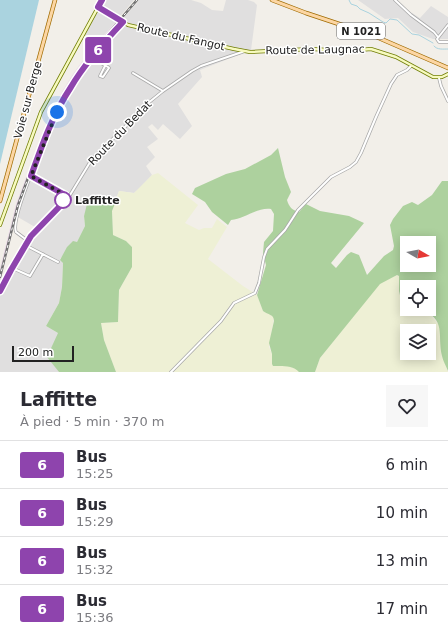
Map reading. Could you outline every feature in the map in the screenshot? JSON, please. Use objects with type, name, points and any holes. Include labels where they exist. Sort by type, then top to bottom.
[{"type":"main road","name":"Voie sur Berge","points":[[0,201],[55,0]]},
{"type":"main road","name":"N 1021","points":[[272,0],[372,35],[448,68]]},
{"type":"street","points":[[0,225],[41,112],[102,0]]},
{"type":"street","points":[[395,0],[411,15],[434,32],[438,37],[438,42],[448,42]]},
{"type":"street","name":"Route du Fangot","points":[[98,7],[123,22],[142,28],[246,51]]},
{"type":"street","points":[[28,241],[16,232],[14,225],[48,131],[64,98],[76,80],[92,58],[123,22]]},
{"type":"street","points":[[438,37],[448,25]]},
{"type":"street","name":"Route de Laugnac","points":[[246,51],[311,48],[348,51],[371,49],[393,56],[430,76],[439,78]]},
{"type":"street","name":"Route du Bedat","points":[[0,291],[25,245],[35,231],[63,203],[75,188],[92,159],[142,108],[163,91],[201,66],[246,51]]},
{"type":"street","points":[[92,58],[109,68],[102,77],[100,74],[105,66]]},
{"type":"street","points":[[171,372],[224,318],[232,304],[255,293],[259,283],[267,249],[285,230],[298,210],[331,177],[350,167],[356,162],[391,84],[397,75],[407,70],[411,66]]},
{"type":"street","points":[[133,73],[163,91]]},
{"type":"street","points":[[448,74],[439,78],[440,86],[448,101]]},
{"type":"street","points":[[31,176],[65,195],[62,202],[63,203]]},
{"type":"street","points":[[25,245],[58,262]]},
{"type":"street","points":[[12,268],[30,276],[43,254]]},
{"type":"shaded area","points":[[104,0],[134,0],[94,47],[82,39]]},
{"type":"shaded area","points":[[139,0],[191,0],[201,3],[212,10],[223,11],[226,0],[248,0],[254,2],[257,5],[251,50],[200,70],[202,77],[178,104],[192,126],[180,139],[163,124],[158,130],[152,124],[148,127],[158,139],[147,147],[155,157],[146,166],[152,175],[139,189],[134,193],[119,191],[115,202],[89,205],[84,216],[85,226],[77,242],[60,259],[63,263],[62,287],[59,303],[46,326],[58,333],[55,366],[59,372],[0,372],[0,286],[19,250],[35,227],[16,216],[41,144],[57,108],[78,74]]},
{"type":"shaded area","points":[[358,0],[397,0],[407,10],[420,18],[431,6],[448,17],[448,39],[433,39],[413,32],[398,18],[385,19]]},
{"type":"shaded area","points":[[117,20],[120,22],[88,60],[69,86],[47,130],[16,216],[0,283],[0,268],[16,204],[46,125],[62,92],[73,74]]},
{"type":"green space","points":[[278,148],[285,177],[291,192],[287,200],[293,209],[299,212],[306,204],[320,211],[349,216],[364,223],[331,263],[336,268],[351,252],[359,255],[367,275],[384,256],[393,250],[394,246],[390,225],[403,206],[412,202],[418,205],[432,195],[442,181],[448,181],[448,371],[442,356],[438,322],[432,316],[436,316],[436,280],[400,280],[400,295],[399,276],[397,275],[380,284],[320,358],[315,372],[299,372],[291,367],[273,366],[269,343],[274,319],[272,316],[263,311],[257,295],[266,265],[263,253],[264,242],[273,231],[274,214],[271,209],[256,211],[241,218],[231,220],[228,225],[212,212],[205,202],[192,194],[195,188],[226,174],[245,169],[271,155]]},
{"type":"green space","points":[[158,173],[198,205],[185,223],[199,230],[204,228],[212,228],[217,219],[227,227],[208,259],[257,295],[263,311],[272,315],[274,318],[269,347],[272,354],[273,366],[285,365],[297,369],[299,372],[116,372],[104,340],[101,323],[118,322],[119,290],[132,267],[132,247],[126,241],[113,235],[112,211],[119,191],[134,193],[152,175]]},
{"type":"green space","points":[[116,201],[112,211],[113,235],[126,241],[132,247],[132,267],[119,290],[118,322],[101,323],[104,340],[116,372],[59,372],[47,357],[58,333],[46,326],[59,303],[62,287],[63,263],[60,260],[67,247],[73,241],[77,242],[85,226],[84,216],[87,204]]},
{"type":"green space","points":[[397,275],[399,276],[400,316],[432,316],[440,326],[442,356],[448,372],[315,372],[320,358],[380,283]]},
{"type":"water","points":[[0,0],[39,0],[0,164]]},
{"type":"waterway","points":[[349,0],[351,4],[383,22],[386,23],[390,19],[397,20],[412,34],[419,35],[433,43]]},
{"type":"waterway","points":[[434,46],[438,49],[448,49]]},
{"type":"railway","points":[[0,277],[18,205],[44,135],[56,108],[88,57],[137,0]]},
{"type":"bus line","name":"6","points":[[0,291],[31,236],[38,227],[63,203],[62,202],[65,195],[31,176],[48,131],[70,87],[96,53],[123,22],[98,7],[102,0]]},
{"type":"place","name":"Laffitte","points":[[63,200]]},
{"type":"route","points":[[57,112],[31,176],[65,195],[63,200]]}]
